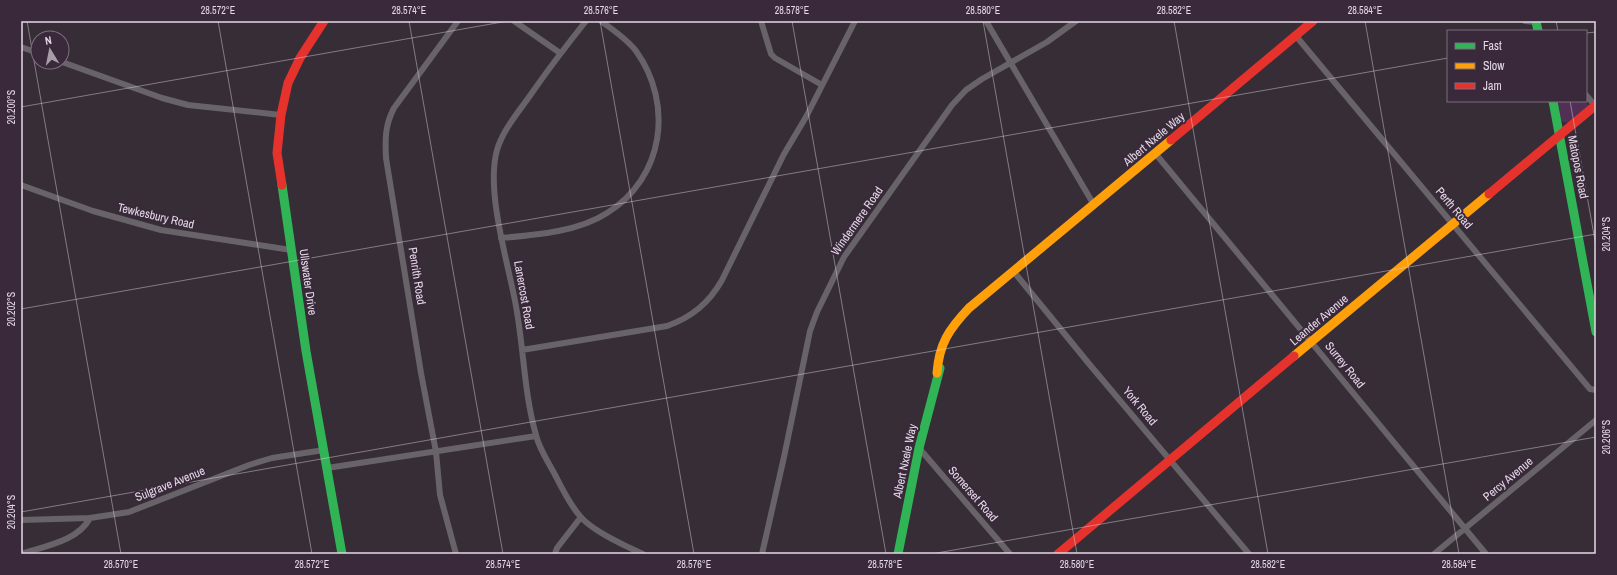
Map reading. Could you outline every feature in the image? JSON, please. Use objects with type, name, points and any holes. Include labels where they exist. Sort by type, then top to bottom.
[{"type":"street","name":"Ullswater Drive","points":[[324,21],[300,58],[288,83],[280,115],[277,153],[306,351],[342,554]]},
{"type":"street","name":"Penrith Road","points":[[456,554],[440,495],[436,452],[421,373],[386,158],[385,137],[388,118],[394,108],[458,21]]},
{"type":"street","points":[[514,21],[560,53]]},
{"type":"street","name":"Lanercost Road","points":[[586,21],[560,53],[507,128],[497,151],[495,178],[501,238],[515,298],[528,397],[536,436],[561,486],[580,517],[609,537],[643,554]]},
{"type":"street","points":[[501,238],[566,229],[606,214],[628,196],[649,168],[658,137],[659,117],[654,86],[650,74],[636,50],[601,21]]},
{"type":"street","points":[[760,21],[771,54],[774,58],[822,85]]},
{"type":"street","points":[[522,350],[667,326],[686,318],[702,307],[718,287],[784,154],[855,21]]},
{"type":"street","points":[[986,21],[1094,205]]},
{"type":"street","name":"Windermere Road","points":[[762,554],[810,331],[817,312],[851,246],[952,105],[966,90],[1047,42],[1076,21]]},
{"type":"street","name":"Albert Nxele Way","points":[[898,554],[919,448],[937,373],[937,363],[946,335],[1003,278],[1012,274],[1313,21]]},
{"type":"street","points":[[1525,21],[1536,25]]},
{"type":"street","name":"Perth Road","points":[[1296,36],[1590,389],[1596,390]]},
{"type":"street","points":[[70,65],[162,98],[188,105],[280,115]]},
{"type":"street","points":[[1587,96],[1596,106]]},
{"type":"street","name":"Matopos Road","points":[[1553,102],[1596,332]]},
{"type":"street","name":"Leander Avenue","points":[[1058,554],[1170,459],[1596,106]]},
{"type":"street","name":"Surrey Road","points":[[1155,154],[1312,341],[1486,554]]},
{"type":"street","name":"Tewkesbury Road","points":[[21,186],[93,211],[161,230],[291,250]]},
{"type":"street","name":"York Road","points":[[1012,274],[1249,554]]},
{"type":"street","name":"Percy Avenue","points":[[1434,554],[1596,420]]},
{"type":"street","points":[[327,468],[536,436]]},
{"type":"street","name":"Somerset Road","points":[[919,448],[1010,554]]},
{"type":"street","name":"Sulgrave Avenue","points":[[21,520],[90,518],[129,512],[249,465],[272,458],[324,450]]},
{"type":"street","points":[[555,554],[557,548],[580,517]]},
{"type":"street","points":[[21,554],[68,537],[83,529],[90,518]]},
{"type":"shaded area","points":[[1558,102],[1586,102],[1589,106],[1569,123],[1561,121]]},
{"type":"traffic: fast","points":[[1536,21],[1538,30]]},
{"type":"traffic: fast","points":[[1553,102],[1596,332]]},
{"type":"traffic: fast","points":[[282,185],[306,351],[342,554]]},
{"type":"traffic: fast","points":[[898,554],[919,448],[940,368]]},
{"type":"traffic: slow","points":[[937,373],[940,354],[946,338],[969,308],[1171,140]]},
{"type":"traffic: slow","points":[[1294,356],[1489,194]]},
{"type":"traffic: jam","points":[[282,185],[277,153],[281,115],[288,83],[300,58],[324,21]]},
{"type":"traffic: jam","points":[[1171,140],[1313,21]]},
{"type":"traffic: jam","points":[[1489,194],[1596,105]]},
{"type":"traffic: jam","points":[[1058,554],[1294,356]]}]
